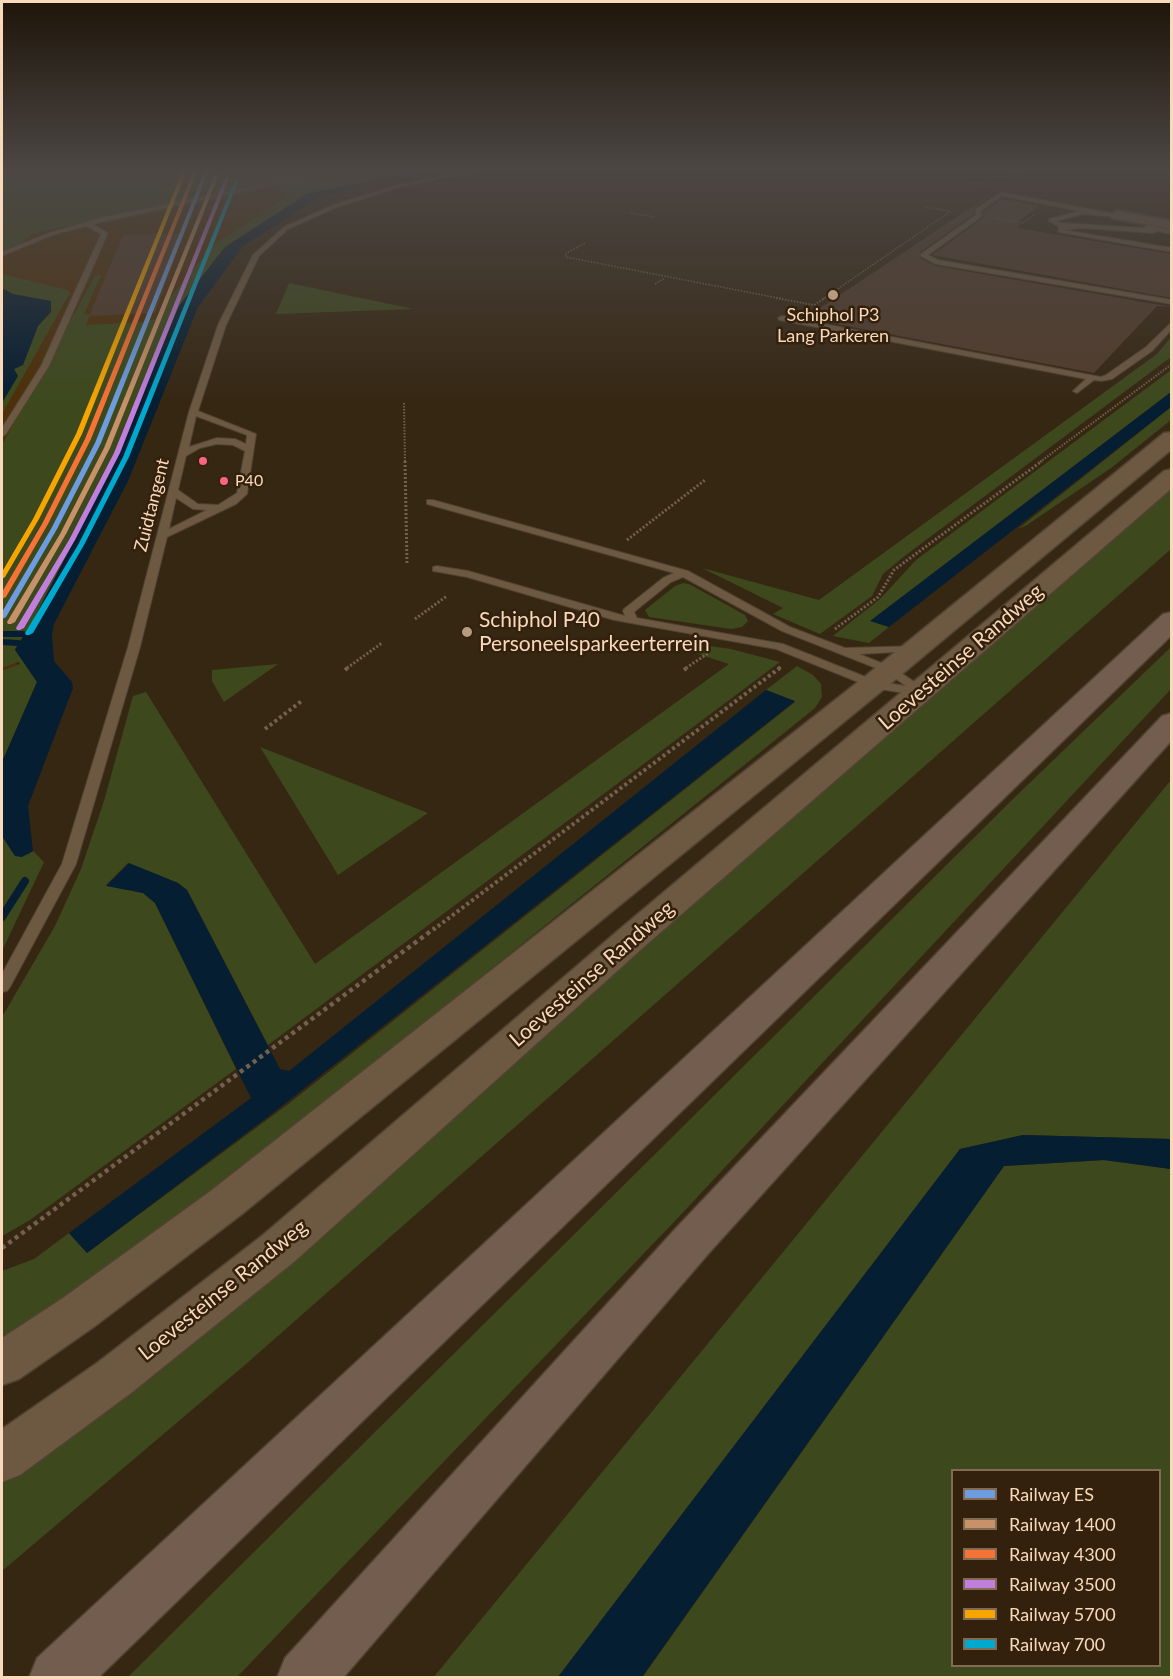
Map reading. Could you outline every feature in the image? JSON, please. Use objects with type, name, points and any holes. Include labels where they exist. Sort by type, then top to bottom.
[{"type":"highway","points":[[57,1677],[1172,620]]},
{"type":"highway","points":[[305,1677],[693,1240],[1172,722]]},
{"type":"highway","points":[[33,1677],[135,1603]]},
{"type":"street","name":"Loevesteinse Randweg","points":[[2,1364],[79,1312],[227,1202],[890,669],[1172,438]]},
{"type":"street","name":"Loevesteinse Randweg","points":[[2,1458],[114,1378],[279,1248],[633,937],[890,669],[1172,476]]},
{"type":"lane","points":[[2,434],[45,366],[98,248]]},
{"type":"lane","name":"Zuidtangent","points":[[2,987],[69,864],[134,647],[193,412],[222,325],[256,255],[263,248]]},
{"type":"lane","points":[[933,248],[923,255],[936,262],[1172,303]]},
{"type":"lane","points":[[782,318],[1091,378],[1109,377],[1149,349],[1172,324]]},
{"type":"lane","points":[[1077,391],[1091,378]]},
{"type":"lane","points":[[163,535],[222,507],[242,494],[252,434],[193,412]]},
{"type":"lane","points":[[184,454],[197,446],[217,441],[235,442],[250,450]]},
{"type":"lane","points":[[173,491],[196,507],[222,507]]},
{"type":"lane","points":[[430,502],[684,573],[786,629],[890,669]]},
{"type":"lane","points":[[437,569],[468,574],[633,620],[753,640],[799,654],[890,669]]},
{"type":"lane","points":[[633,620],[628,611],[667,580],[684,573]]},
{"type":"path","points":[[575,248],[565,254],[566,257],[814,305],[896,248]]},
{"type":"path","points":[[655,284],[666,278]]},
{"type":"path","points":[[829,288],[837,289]]},
{"type":"path","points":[[818,641],[878,597],[894,570],[1172,364]]},
{"type":"path","points":[[404,403],[407,564]]},
{"type":"path","points":[[611,552],[705,480]]},
{"type":"path","points":[[415,619],[447,596]]},
{"type":"path","points":[[345,670],[382,643]]},
{"type":"path","points":[[2,1248],[292,1036],[799,654]]},
{"type":"path","points":[[265,729],[303,700]]},
{"type":"shaded area","points":[[2,248],[222,248],[161,324],[97,497],[7,652],[30,679],[2,764]]},
{"type":"green space","points":[[210,248],[224,248],[179,306],[109,472],[34,619],[15,649],[37,682],[2,762],[2,671],[20,664],[18,662],[2,668],[2,632],[8,632],[2,631],[2,445],[95,276],[101,275],[84,314],[90,315],[86,325],[146,322],[157,318],[159,311]]},
{"type":"green space","points":[[2,274],[68,290],[70,293],[2,414],[2,402],[14,369],[23,365],[38,326],[51,312],[50,301],[13,294],[2,288]]},
{"type":"green space","points":[[289,283],[413,309],[276,314]]},
{"type":"green space","points":[[1171,337],[1171,357],[902,558],[883,574],[872,596],[820,634],[773,614],[783,608],[702,568],[819,600],[1157,354]]},
{"type":"green space","points":[[1171,370],[1171,392],[871,621],[889,627],[869,643],[833,636],[880,599],[916,560]]},
{"type":"green space","points":[[1171,407],[1171,420],[1111,468],[1018,529]]},
{"type":"green space","points":[[1171,488],[1171,549],[246,1364],[2,1571],[2,1473],[41,1447]]},
{"type":"green space","points":[[683,583],[689,584],[745,615],[748,621],[742,627],[731,629],[649,617],[645,610],[675,586]]},
{"type":"green space","points":[[649,638],[731,649],[780,662],[268,1045],[187,890],[178,883],[128,863],[106,885],[143,893],[155,903],[236,1069],[30,1220],[2,1236],[2,1017],[55,926],[81,869],[104,801],[133,696],[146,692],[315,964],[729,664]]},
{"type":"green space","points":[[1171,647],[1171,689],[674,1222],[237,1677],[128,1677],[1014,798]]},
{"type":"green space","points":[[278,664],[224,702],[212,681],[212,670]]},
{"type":"green space","points":[[797,666],[813,675],[821,684],[822,697],[815,708],[81,1299],[2,1352],[2,1271],[34,1259],[69,1233],[87,1253],[287,1105],[795,702],[766,690]]},
{"type":"green space","points":[[260,747],[428,813],[338,875]]},
{"type":"green space","points":[[1171,780],[1171,1139],[1023,1135],[960,1149],[558,1677],[433,1678]]},
{"type":"green space","points":[[2,836],[15,856],[29,854],[33,851],[44,862],[2,951]]},
{"type":"green space","points":[[1104,1160],[1171,1169],[1171,1677],[642,1678],[1004,1166]]},
{"type":"water","points":[[224,248],[241,248],[198,307],[128,481],[54,624],[52,634],[54,661],[72,682],[73,688],[28,806],[33,851],[22,857],[15,856],[2,836],[2,762],[37,682],[15,650],[34,619],[109,472],[179,306]]},
{"type":"water","points":[[2,288],[13,294],[51,301],[51,312],[38,326],[23,365],[14,369],[18,376],[2,403]]},
{"type":"water","points":[[1171,392],[1171,407],[889,627],[870,621]]},
{"type":"water","points":[[766,690],[795,701],[273,1113],[87,1253],[69,1233],[251,1098],[155,903],[143,893],[106,886],[129,863],[178,883],[187,890],[280,1069],[289,1071]]},
{"type":"water","points":[[1023,1135],[1171,1139],[1171,1169],[1104,1160],[1004,1166],[642,1677],[558,1677],[960,1149]]},
{"type":"building","points":[[117,248],[178,248],[155,313],[89,316]]},
{"type":"building","points":[[910,248],[925,248],[920,252],[920,258],[936,266],[1172,307],[1157,306],[1094,373],[805,318]]},
{"type":"building","points":[[941,248],[1138,248],[1172,254],[1172,298],[932,255]]},
{"type":"waterway","points":[[2,634],[23,634]]},
{"type":"waterway","points":[[2,642],[18,643]]},
{"type":"waterway","points":[[2,917],[25,881]]},
{"type":"rail line","name":"5700","points":[[2,577],[36,519],[79,434],[154,248]]},
{"type":"rail line","name":"4300","points":[[2,597],[45,524],[88,439],[165,248]]},
{"type":"rail line","name":"ES","points":[[2,617],[54,529],[98,443],[176,248]]},
{"type":"rail line","name":"1400","points":[[11,622],[63,534],[107,448],[187,248]]},
{"type":"rail line","name":"3500","points":[[20,628],[72,540],[117,453],[199,248]]},
{"type":"rail line","name":"700","points":[[29,633],[81,545],[126,457],[209,248]]},
{"type":"place","name":"Schiphol P3 Lang Parkeren","points":[[833,295]]},
{"type":"place","name":"P40","points":[[224,481]]},
{"type":"place","name":"Schiphol P40 Personeelsparkeerterrein","points":[[467,632]]}]
